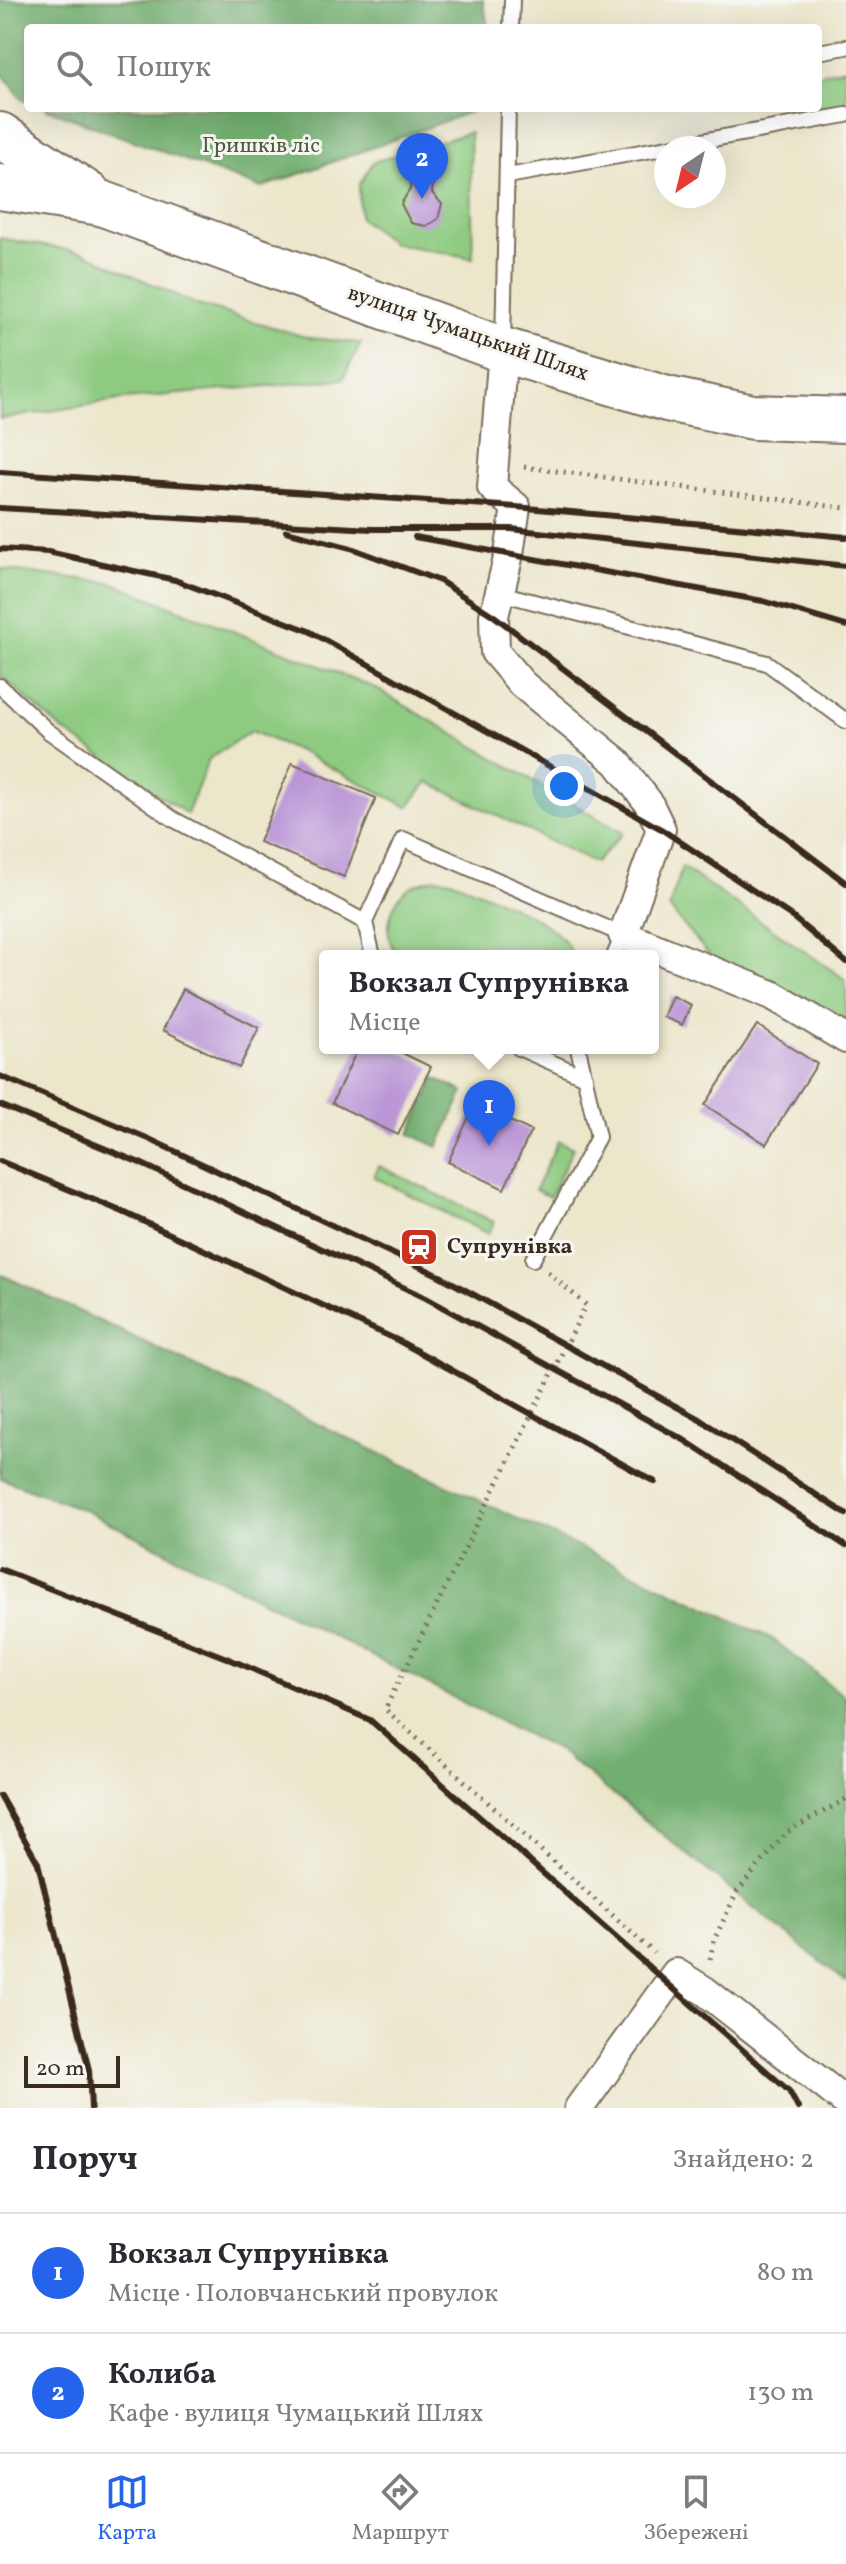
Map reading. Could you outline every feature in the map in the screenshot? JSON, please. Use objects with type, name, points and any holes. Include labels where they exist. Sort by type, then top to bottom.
[{"type":"main road","name":"вулиця Чумацький Шлях","points":[[0,135],[101,203]]},
{"type":"main road","name":"вулиця Чумацький Шлях","points":[[0,187],[101,203],[503,350],[667,399],[753,417],[846,420]]},
{"type":"street","points":[[503,350],[492,487],[516,507],[494,616],[495,652],[522,684],[617,762],[648,802],[661,829],[619,946]]},
{"type":"street","points":[[659,959],[772,995],[846,1039]]},
{"type":"street","points":[[579,2108],[676,1973],[705,1991],[846,2102]]},
{"type":"lane","points":[[511,24],[512,0]]},
{"type":"lane","points":[[822,51],[846,47]]},
{"type":"lane","points":[[503,350],[508,112]]},
{"type":"lane","points":[[508,176],[846,115]]},
{"type":"lane","points":[[500,593],[767,663],[846,721]]},
{"type":"lane","points":[[0,686],[48,731],[173,819],[365,922]]},
{"type":"lane","points":[[372,950],[365,922],[403,839],[619,946]]},
{"type":"lane","points":[[533,1054],[585,1077]]},
{"type":"lane","points":[[533,1259],[598,1137],[579,1054]]},
{"type":"path","points":[[495,463],[846,508]]},
{"type":"path","points":[[533,1259],[586,1305],[385,1709],[676,1973]]},
{"type":"path","points":[[705,1991],[714,1940],[737,1892],[787,1832],[846,1799]]},
{"type":"green space","points":[[0,0],[483,0],[487,24],[24,24],[24,100],[0,71]]},
{"type":"green space","points":[[846,68],[846,109],[801,118],[800,112],[822,112],[822,73]]},
{"type":"green space","name":"Гришків ліс","points":[[55,112],[470,112],[261,188]]},
{"type":"green space","points":[[470,132],[473,258],[392,243],[360,218],[359,185],[373,162]]},
{"type":"green space","points":[[0,238],[85,253],[195,304],[309,338],[361,343],[343,379],[125,399],[0,419]]},
{"type":"green space","points":[[0,569],[113,583],[373,687],[623,833],[595,863],[428,782],[408,807],[299,751],[251,731],[209,759],[187,814],[61,729],[0,675]]},
{"type":"green space","points":[[682,867],[846,980],[846,1024],[715,962],[669,908]]},
{"type":"green space","points":[[435,878],[451,880],[501,901],[540,921],[555,932],[568,950],[394,950],[389,929],[392,910],[403,893],[418,883]]},
{"type":"green space","points":[[435,1078],[464,1092],[438,1147],[410,1134]]},
{"type":"green space","points":[[558,1141],[573,1148],[550,1197],[535,1190]]},
{"type":"green space","points":[[379,1166],[494,1222],[488,1234],[374,1177]]},
{"type":"green space","points":[[0,1274],[773,1639],[846,1698],[846,1982],[559,1751],[84,1510],[0,1478]]},
{"type":"building","points":[[413,168],[435,169],[432,193],[442,204],[438,219],[426,226],[411,223],[401,204],[410,189]]},
{"type":"building","points":[[292,763],[376,798],[344,877],[259,842]]},
{"type":"building","points":[[183,989],[259,1028],[239,1068],[163,1030]]},
{"type":"building","points":[[672,996],[691,1005],[682,1025],[663,1017]]},
{"type":"building","points":[[757,1025],[817,1064],[766,1144],[705,1105]]},
{"type":"building","points":[[355,1054],[404,1054],[431,1067],[398,1135],[332,1103]]},
{"type":"building","points":[[475,1104],[531,1131],[504,1189],[448,1162]]},
{"type":"railway","points":[[0,472],[516,507],[846,537]]},
{"type":"railway","points":[[0,508],[372,529],[511,529],[846,566]]},
{"type":"railway","points":[[286,531],[351,548],[440,581],[494,616],[846,883]]},
{"type":"railway","points":[[415,537],[763,601],[846,626]]},
{"type":"railway","points":[[0,549],[48,552],[175,580],[309,631],[661,829],[790,915],[846,962]]},
{"type":"railway","points":[[0,1076],[149,1139],[440,1276],[699,1419],[846,1514]]},
{"type":"railway","points":[[0,1105],[140,1163],[426,1298],[684,1440],[846,1546]]},
{"type":"railway","points":[[0,1161],[123,1212],[399,1341],[655,1482]]},
{"type":"railway","points":[[0,1569],[229,1659],[370,1720],[789,2091],[798,2108]]},
{"type":"railway","points":[[0,1796],[38,1863],[89,2070],[91,2108]]},
{"type":"place","name":"Колиба","points":[[422,199]]},
{"type":"place","name":"Вокзал Супрунівка","points":[[489,1146]]},
{"type":"place","name":"Супрунівка","points":[[419,1247]]}]
